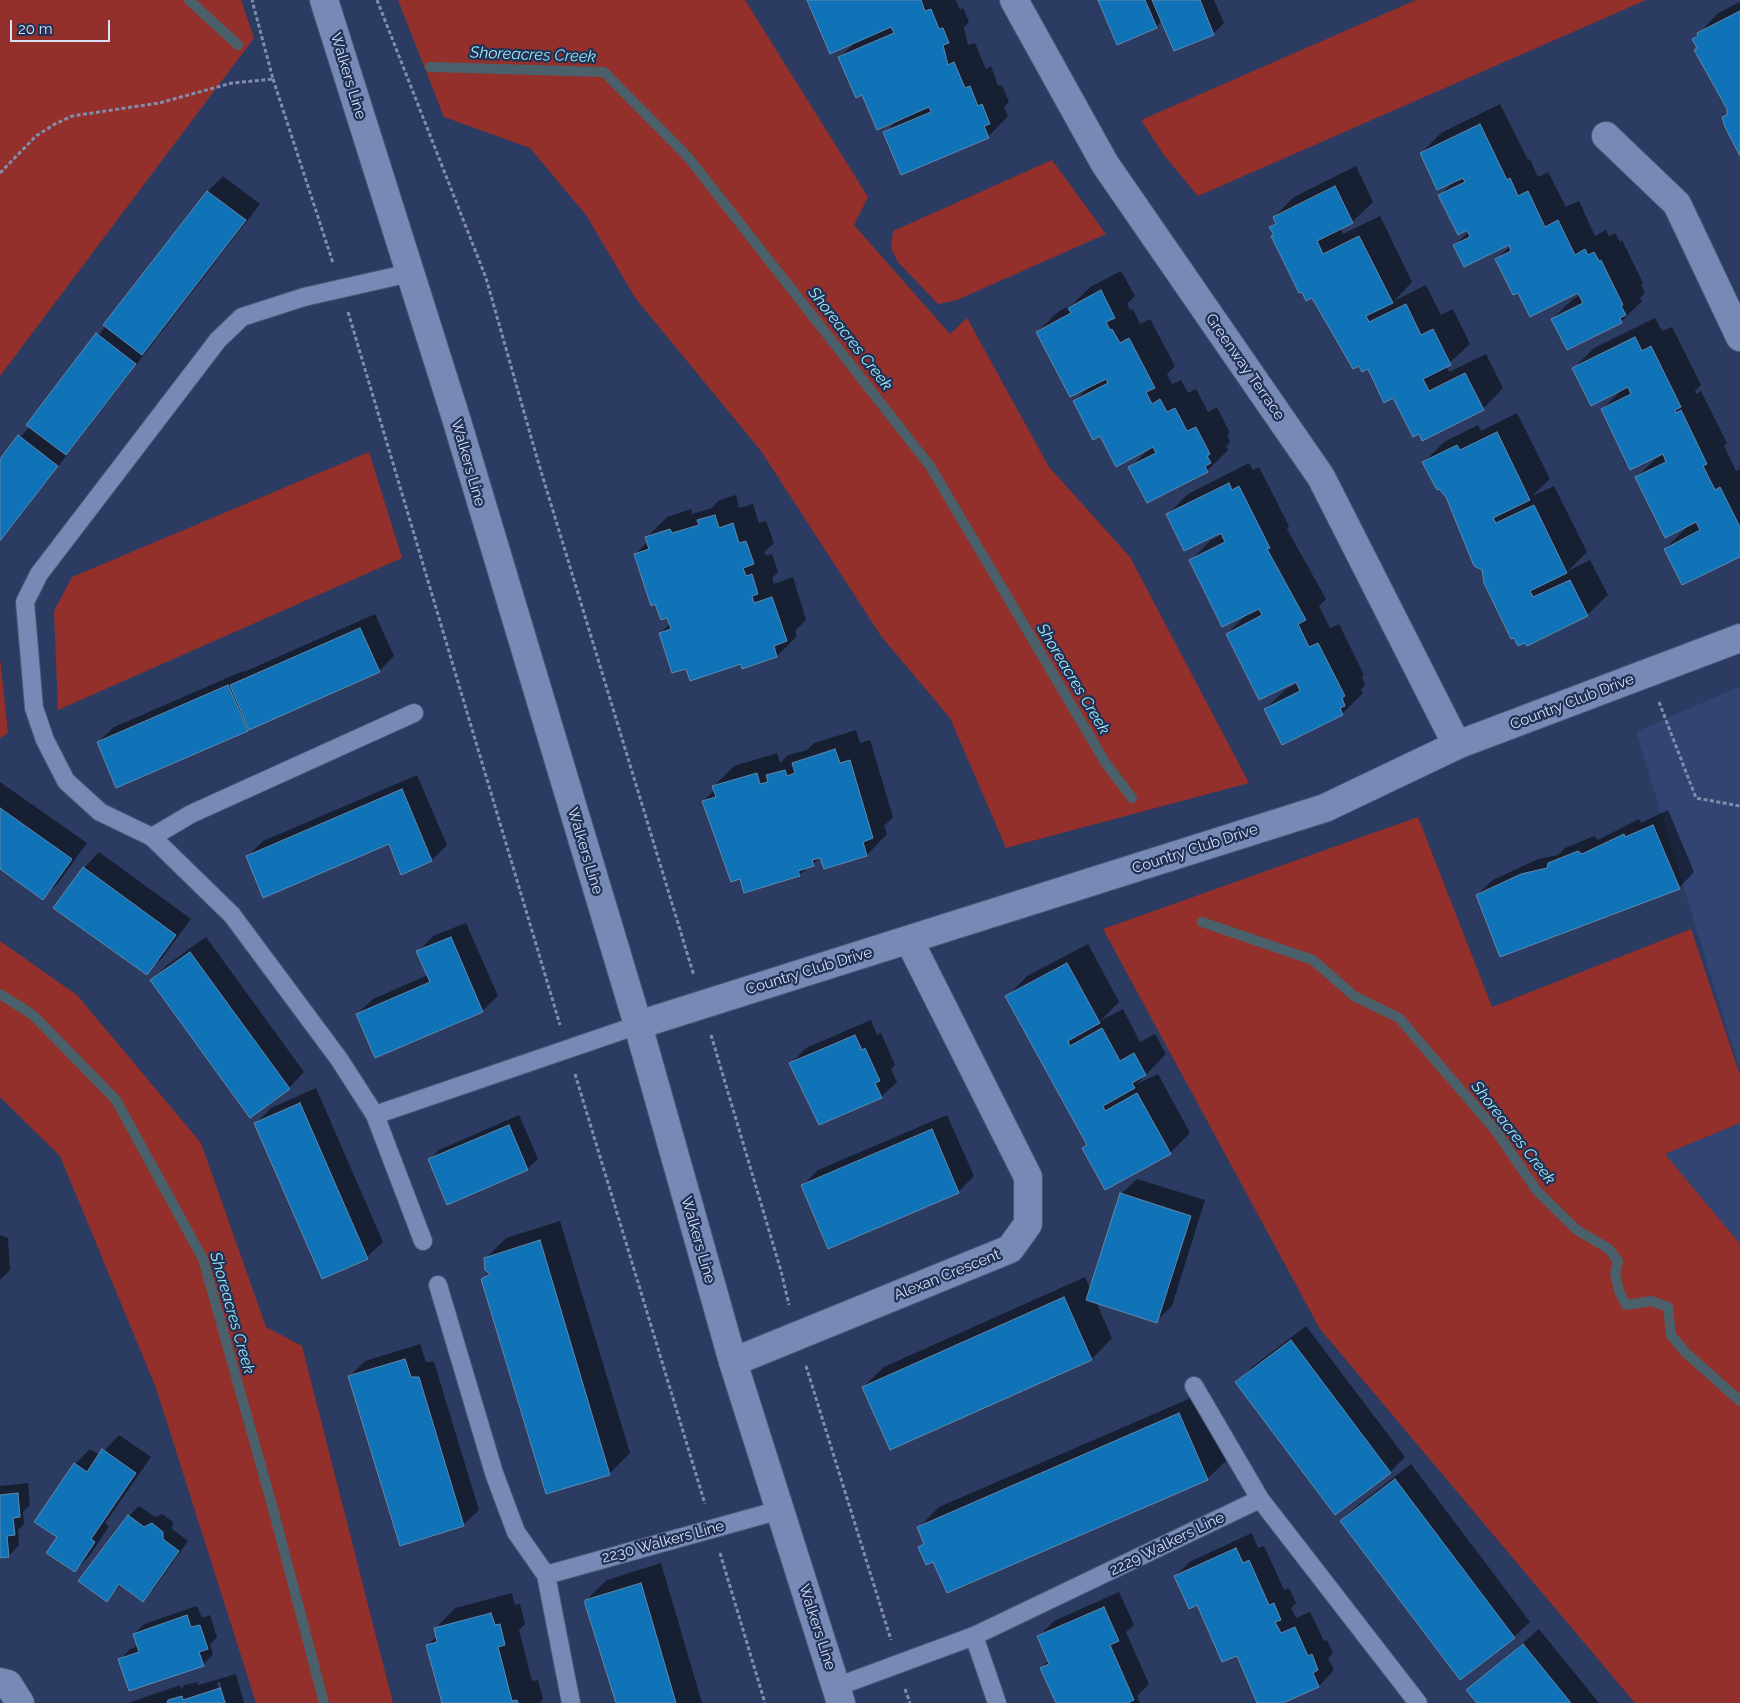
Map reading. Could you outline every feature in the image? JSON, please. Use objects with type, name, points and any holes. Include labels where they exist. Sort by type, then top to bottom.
[{"type":"street","name":"Walkers Line","points":[[324,0],[456,418],[638,1025],[733,1362],[839,1695]]},
{"type":"street","name":"Greenway Terrace","points":[[1014,0],[1105,164],[1321,477],[1457,745]]},
{"type":"street","points":[[1606,136],[1677,204],[1740,337]]},
{"type":"street","name":"Country Club Drive","points":[[638,1025],[1326,808],[1457,745],[1740,638]]},
{"type":"street","name":"Alexan Crescent","points":[[733,1362],[1010,1249],[1028,1224],[1028,1177],[909,940]]},
{"type":"street","points":[[0,1682],[8,1684],[20,1703]]},
{"type":"lane","points":[[410,273],[304,297],[242,317],[218,340],[39,574],[25,602],[34,708],[45,740],[66,781],[100,812],[152,837],[232,915],[339,1059],[375,1115],[423,1241]]},
{"type":"lane","points":[[152,837],[191,814],[414,713]]},
{"type":"lane","points":[[375,1115],[638,1025]]},
{"type":"lane","points":[[438,1285],[494,1474],[516,1532],[546,1575],[571,1703]]},
{"type":"lane","points":[[1194,1386],[1260,1499],[1418,1703]]},
{"type":"lane","name":"2229 Walkers Line","points":[[839,1695],[898,1664],[974,1636],[1260,1499]]},
{"type":"lane","name":"2230 Walkers Line","points":[[546,1575],[780,1510]]},
{"type":"lane","points":[[974,1636],[997,1703]]},
{"type":"path","points":[[252,0],[273,79],[341,289],[765,1703]]},
{"type":"path","points":[[377,0],[486,278],[537,458],[703,1005],[781,1271],[796,1336],[910,1703]]},
{"type":"path","points":[[0,173],[36,136],[72,116],[159,103],[232,83],[273,79]]},
{"type":"path","points":[[1648,673],[1696,798],[1740,806]]},
{"type":"shaded area","points":[[0,0],[241,0],[254,38],[0,376]]},
{"type":"shaded area","points":[[398,0],[745,0],[868,197],[854,225],[950,334],[967,318],[1049,467],[1130,557],[1249,783],[1006,848],[950,718],[881,636],[761,451],[636,299],[586,215],[530,148],[444,117]]},
{"type":"shaded area","points":[[1416,0],[1646,0],[1198,196],[1163,154],[1141,120]]},
{"type":"shaded area","points":[[1052,160],[1106,234],[957,300],[938,304],[898,262],[891,248],[893,231]]},
{"type":"shaded area","points":[[369,452],[402,558],[58,710],[54,611],[72,577]]},
{"type":"shaded area","points":[[0,658],[8,733],[0,738]]},
{"type":"shaded area","points":[[1740,686],[1740,1071],[1636,732]]},
{"type":"shaded area","points":[[1418,817],[1492,1007],[1691,929],[1740,1075],[1740,1123],[1665,1154],[1740,1244],[1740,1703],[1635,1703],[1320,1329],[1103,929]]},
{"type":"shaded area","points":[[0,941],[77,995],[201,1143],[266,1327],[302,1346],[393,1703],[256,1703],[156,1388],[60,1156],[0,1097]]},
{"type":"shaded area","points":[[1740,1123],[1740,1244],[1665,1154]]},
{"type":"building","points":[[807,0],[921,0],[925,11],[931,9],[939,29],[943,28],[949,43],[943,45],[948,65],[954,62],[965,88],[970,86],[978,106],[982,104],[990,124],[984,126],[989,138],[901,175],[883,132],[931,112],[929,107],[877,130],[862,95],[856,98],[838,57],[894,33],[891,27],[830,54]]},
{"type":"building","points":[[1098,0],[1145,0],[1157,28],[1117,45]]},
{"type":"building","points":[[1152,0],[1200,0],[1214,35],[1174,51]]},
{"type":"building","points":[[1740,11],[1740,156],[1722,117],[1727,115],[1727,109],[1694,50],[1697,48],[1692,39],[1698,36],[1697,33]]},
{"type":"building","points":[[1480,124],[1507,180],[1510,178],[1518,196],[1528,191],[1545,227],[1558,220],[1575,255],[1585,249],[1588,255],[1594,252],[1599,261],[1601,260],[1623,305],[1621,306],[1626,315],[1620,318],[1622,323],[1567,350],[1551,319],[1583,303],[1578,293],[1530,317],[1518,293],[1513,295],[1495,259],[1511,251],[1509,245],[1464,267],[1453,245],[1470,237],[1467,230],[1458,235],[1438,195],[1465,182],[1463,178],[1437,190],[1420,153]]},
{"type":"building","points":[[1335,186],[1353,223],[1317,241],[1323,254],[1359,236],[1393,303],[1366,316],[1369,322],[1406,304],[1421,335],[1433,329],[1451,365],[1423,379],[1429,391],[1465,373],[1484,410],[1422,441],[1419,434],[1413,437],[1393,398],[1384,403],[1368,369],[1362,372],[1359,366],[1353,369],[1312,298],[1306,301],[1302,292],[1299,293],[1271,236],[1274,235],[1269,227],[1276,224],[1273,217]]},
{"type":"building","points":[[207,191],[246,220],[142,355],[103,325]]},
{"type":"building","points":[[1101,290],[1115,318],[1106,322],[1110,330],[1112,329],[1120,343],[1129,338],[1155,388],[1146,392],[1152,404],[1160,399],[1167,412],[1175,408],[1187,431],[1196,427],[1210,454],[1207,456],[1211,463],[1205,466],[1208,472],[1147,503],[1128,467],[1156,453],[1153,447],[1116,467],[1100,436],[1093,440],[1073,401],[1108,383],[1106,379],[1070,397],[1036,332],[1071,313],[1068,308]]},
{"type":"building","points":[[96,333],[136,364],[66,455],[26,425]]},
{"type":"building","points":[[1635,337],[1642,351],[1651,346],[1681,407],[1675,410],[1676,413],[1681,410],[1707,464],[1703,466],[1715,490],[1720,487],[1740,527],[1740,557],[1682,585],[1664,549],[1700,530],[1696,522],[1665,538],[1635,477],[1666,462],[1663,454],[1630,470],[1601,409],[1631,394],[1628,387],[1591,406],[1572,368]]},
{"type":"building","points":[[1497,432],[1530,500],[1493,518],[1496,523],[1534,505],[1567,573],[1530,591],[1533,597],[1570,580],[1588,616],[1527,646],[1525,643],[1518,646],[1514,638],[1511,639],[1484,583],[1482,570],[1474,566],[1446,497],[1439,489],[1437,490],[1422,462],[1457,445],[1460,450]]},
{"type":"building","points":[[18,435],[58,466],[0,541],[0,459]]},
{"type":"building","points":[[1229,483],[1232,490],[1239,486],[1270,548],[1267,549],[1306,620],[1298,624],[1309,647],[1318,643],[1345,696],[1342,698],[1345,706],[1340,708],[1343,715],[1282,745],[1264,709],[1300,691],[1296,682],[1259,700],[1226,634],[1262,615],[1259,609],[1222,627],[1189,560],[1225,542],[1221,533],[1184,551],[1166,514]]},
{"type":"building","points":[[715,515],[719,528],[733,523],[739,543],[746,541],[754,564],[743,568],[746,576],[752,574],[758,594],[752,596],[754,603],[772,597],[787,641],[774,646],[777,657],[742,669],[741,664],[690,681],[686,669],[672,673],[659,633],[671,629],[667,618],[661,620],[655,604],[651,606],[634,554],[649,549],[645,537],[670,529],[672,533],[699,525],[697,520]]},
{"type":"building","points":[[360,628],[380,672],[249,730],[230,685]]},
{"type":"building","points":[[228,685],[248,731],[116,788],[97,742]]},
{"type":"building","points":[[835,749],[840,763],[850,760],[873,838],[863,842],[867,856],[824,869],[820,858],[812,860],[814,866],[798,871],[800,876],[744,893],[740,879],[731,882],[702,801],[716,797],[712,786],[757,773],[760,784],[768,782],[766,775],[785,770],[787,776],[795,773],[792,763]]},
{"type":"building","points":[[402,789],[432,861],[401,875],[389,844],[263,898],[246,856]]},
{"type":"building","points":[[0,808],[72,859],[43,900],[0,869]]},
{"type":"building","points":[[1653,825],[1680,889],[1500,957],[1476,895],[1521,874],[1547,868],[1548,863],[1578,851],[1582,854],[1624,834],[1625,837]]},
{"type":"building","points":[[83,867],[176,935],[147,975],[53,908]]},
{"type":"building","points":[[451,937],[483,1012],[375,1058],[356,1014],[430,982],[416,951]]},
{"type":"building","points":[[190,952],[290,1089],[250,1118],[150,980]]},
{"type":"building","points":[[1067,963],[1100,1023],[1068,1041],[1070,1046],[1102,1028],[1120,1061],[1134,1053],[1146,1075],[1132,1083],[1135,1088],[1103,1106],[1105,1111],[1137,1093],[1171,1154],[1105,1190],[1082,1148],[1087,1145],[1005,996]]},
{"type":"building","points":[[855,1035],[862,1050],[865,1048],[880,1081],[875,1083],[882,1098],[819,1125],[789,1063]]},
{"type":"building","points":[[300,1103],[368,1259],[322,1279],[254,1123]]},
{"type":"building","points":[[509,1125],[528,1170],[447,1205],[428,1159]]},
{"type":"building","points":[[932,1129],[959,1193],[828,1249],[801,1185]]},
{"type":"building","points":[[1120,1193],[1191,1216],[1157,1323],[1086,1300]]},
{"type":"building","points":[[540,1240],[610,1475],[546,1494],[481,1279],[490,1274],[485,1270],[484,1258]]},
{"type":"building","points":[[1064,1297],[1092,1360],[890,1450],[862,1387]]},
{"type":"building","points":[[1291,1340],[1391,1473],[1335,1515],[1235,1382]]},
{"type":"building","points":[[405,1359],[411,1377],[419,1377],[464,1526],[400,1546],[348,1376]]},
{"type":"building","points":[[1179,1413],[1208,1480],[947,1593],[933,1562],[926,1565],[918,1547],[924,1544],[917,1527]]},
{"type":"building","points":[[102,1449],[136,1473],[91,1539],[95,1542],[75,1572],[46,1553],[57,1537],[34,1522],[74,1463],[87,1472]]},
{"type":"building","points":[[1395,1479],[1515,1638],[1460,1680],[1340,1521]]},
{"type":"building","points":[[18,1493],[20,1517],[13,1518],[15,1535],[7,1536],[9,1557],[0,1558],[0,1495]]},
{"type":"building","points":[[128,1515],[144,1527],[152,1523],[163,1532],[163,1539],[179,1551],[143,1602],[119,1584],[107,1602],[78,1581]]},
{"type":"building","points":[[1236,1548],[1243,1563],[1249,1560],[1269,1605],[1274,1603],[1281,1620],[1275,1622],[1281,1633],[1295,1627],[1308,1656],[1312,1654],[1318,1670],[1313,1673],[1319,1687],[1283,1703],[1257,1703],[1237,1656],[1222,1662],[1197,1605],[1189,1609],[1174,1576]]},
{"type":"building","points":[[641,1583],[676,1703],[616,1703],[585,1604],[585,1600]]},
{"type":"building","points":[[1104,1607],[1119,1641],[1110,1645],[1134,1700],[1128,1703],[1056,1703],[1040,1668],[1049,1664],[1037,1636]]},
{"type":"building","points":[[491,1613],[495,1625],[500,1624],[505,1645],[498,1647],[512,1701],[517,1700],[518,1703],[442,1703],[426,1645],[437,1642],[434,1628]]},
{"type":"building","points":[[187,1615],[191,1627],[200,1625],[208,1649],[199,1652],[204,1666],[129,1691],[118,1659],[139,1652],[133,1634]]},
{"type":"building","points":[[1523,1644],[1571,1703],[1477,1703],[1466,1690]]},
{"type":"building","points":[[220,1688],[225,1703],[167,1703],[168,1700],[182,1696],[183,1700]]},
{"type":"waterway","name":"Shoreacres Creek","points":[[189,0],[238,45]]},
{"type":"waterway","name":"Shoreacres Creek","points":[[430,67],[604,72],[688,157],[930,466],[1105,762],[1132,798]]},
{"type":"waterway","name":"Shoreacres Creek","points":[[1202,922],[1313,960],[1354,996],[1399,1018],[1496,1131],[1537,1191],[1577,1230],[1609,1249],[1618,1261],[1615,1273],[1619,1291],[1626,1305],[1651,1301],[1668,1307],[1671,1335],[1685,1352],[1740,1401]]},
{"type":"waterway","name":"Shoreacres Creek","points":[[0,994],[33,1015],[116,1100],[203,1259],[272,1505],[324,1703]]}]
